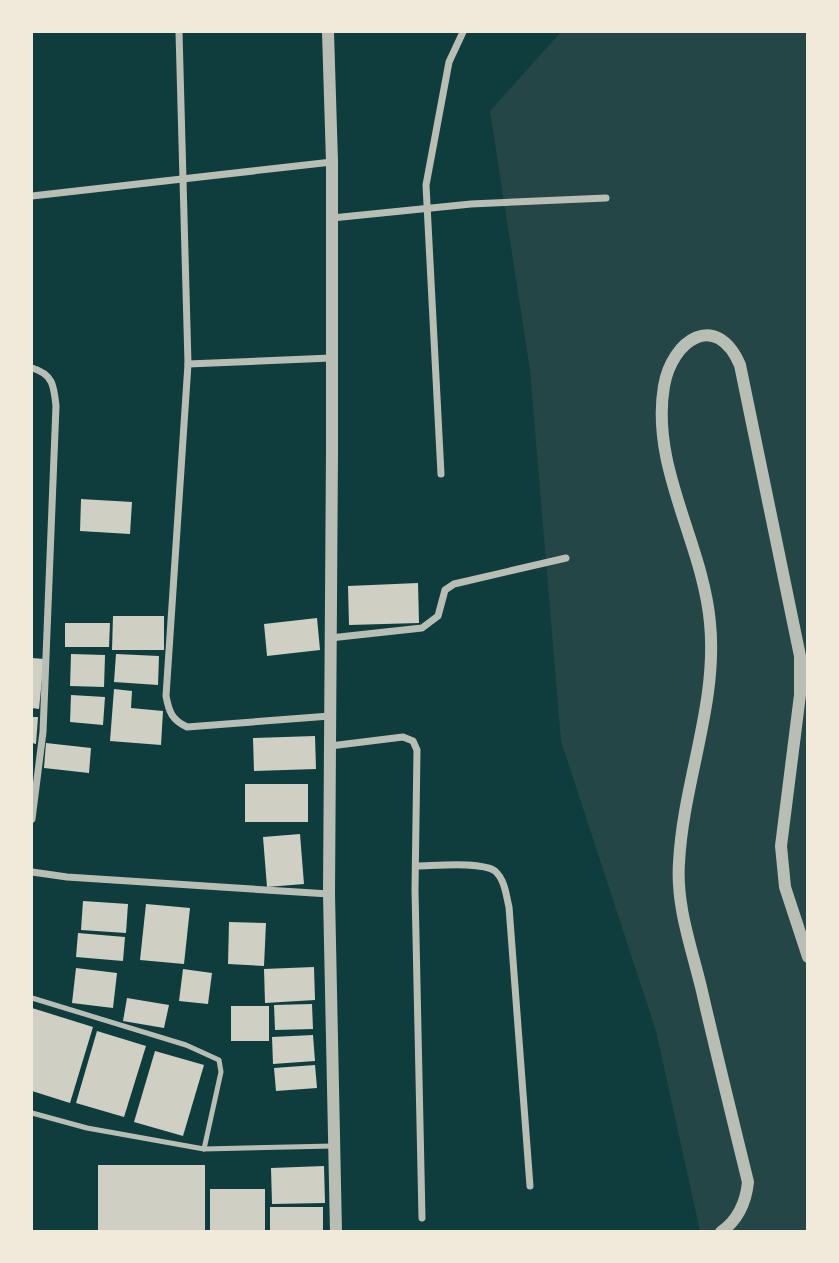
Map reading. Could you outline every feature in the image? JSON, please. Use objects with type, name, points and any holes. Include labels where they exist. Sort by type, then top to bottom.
[{"type":"street","points":[[179,32],[188,364],[166,696],[169,711],[175,722],[187,727],[330,716]]},
{"type":"street","points":[[328,32],[332,162],[329,894],[336,1231]]},
{"type":"street","points":[[441,474],[433,282],[426,208],[429,162],[449,62],[463,32]]},
{"type":"street","points":[[32,197],[332,162]]},
{"type":"street","points":[[332,218],[426,208],[607,198]]},
{"type":"street","points":[[721,1231],[730,1226],[746,1200],[748,1182],[679,899],[684,822],[709,686],[710,622],[663,440],[663,389],[668,363],[688,341],[700,335],[721,337],[733,347],[740,365],[792,606],[800,656],[800,695],[781,846],[785,887],[807,957]]},
{"type":"street","points":[[188,364],[331,358]]},
{"type":"street","points":[[32,368],[44,372],[53,381],[56,406],[43,732],[32,819]]},
{"type":"street","points":[[330,638],[422,628],[438,616],[445,590],[453,584],[566,558]]},
{"type":"street","points":[[330,746],[403,737],[413,741],[418,773],[416,866],[422,1218]]},
{"type":"street","points":[[416,866],[482,867],[495,872],[505,885],[530,1186]]},
{"type":"street","points":[[32,872],[67,877],[329,894]]},
{"type":"lane","points":[[32,998],[186,1045],[219,1060],[221,1072],[204,1149]]},
{"type":"lane","points":[[32,1113],[87,1128],[204,1149],[336,1146]]},
{"type":"shaded area","points":[[561,32],[807,32],[807,1231],[700,1231],[656,1031],[561,741],[530,370],[490,111]]},
{"type":"building","points":[[81,499],[132,502],[130,534],[80,531]]},
{"type":"building","points":[[418,583],[419,623],[349,625],[348,586]]},
{"type":"building","points":[[113,616],[164,616],[164,650],[112,650]]},
{"type":"building","points":[[317,618],[320,650],[267,656],[264,624]]},
{"type":"building","points":[[65,623],[110,623],[109,647],[65,647]]},
{"type":"building","points":[[71,654],[105,655],[104,687],[70,686]]},
{"type":"building","points":[[116,654],[159,656],[158,685],[114,682]]},
{"type":"building","points":[[32,658],[44,659],[39,709],[32,708]]},
{"type":"building","points":[[114,689],[132,691],[131,708],[163,711],[161,745],[110,741]]},
{"type":"building","points":[[71,695],[105,697],[103,725],[70,722]]},
{"type":"building","points":[[32,717],[38,717],[36,744],[32,743]]},
{"type":"building","points":[[315,736],[316,769],[254,771],[253,738]]},
{"type":"building","points":[[46,743],[91,748],[89,773],[44,768]]},
{"type":"building","points":[[245,784],[308,784],[308,822],[245,822]]},
{"type":"building","points":[[300,834],[304,884],[267,887],[263,837]]},
{"type":"building","points":[[83,901],[128,904],[126,933],[81,930]]},
{"type":"building","points":[[146,904],[190,908],[184,964],[140,960]]},
{"type":"building","points":[[229,922],[266,923],[264,966],[228,964]]},
{"type":"building","points":[[78,933],[125,937],[123,961],[76,957]]},
{"type":"building","points":[[314,967],[315,1000],[265,1003],[264,969]]},
{"type":"building","points":[[76,968],[117,973],[113,1008],[72,1003]]},
{"type":"building","points":[[183,969],[212,973],[208,1004],[179,1001]]},
{"type":"building","points":[[127,998],[169,1005],[164,1028],[123,1021]]},
{"type":"building","points":[[312,1004],[313,1029],[275,1030],[274,1005]]},
{"type":"building","points":[[231,1006],[269,1006],[269,1041],[231,1041]]},
{"type":"building","points":[[32,1008],[93,1027],[70,1103],[32,1091]]},
{"type":"building","points":[[97,1031],[146,1046],[124,1117],[76,1103]]},
{"type":"building","points":[[313,1035],[315,1061],[273,1064],[272,1037]]},
{"type":"building","points":[[155,1051],[204,1065],[183,1136],[134,1122]]},
{"type":"building","points":[[315,1065],[317,1088],[276,1091],[274,1068]]},
{"type":"building","points":[[98,1165],[205,1165],[205,1231],[98,1231]]},
{"type":"building","points":[[324,1166],[325,1203],[272,1204],[271,1168]]},
{"type":"building","points":[[210,1189],[265,1189],[265,1232],[210,1232]]},
{"type":"building","points":[[270,1207],[323,1207],[323,1232],[270,1232]]}]
